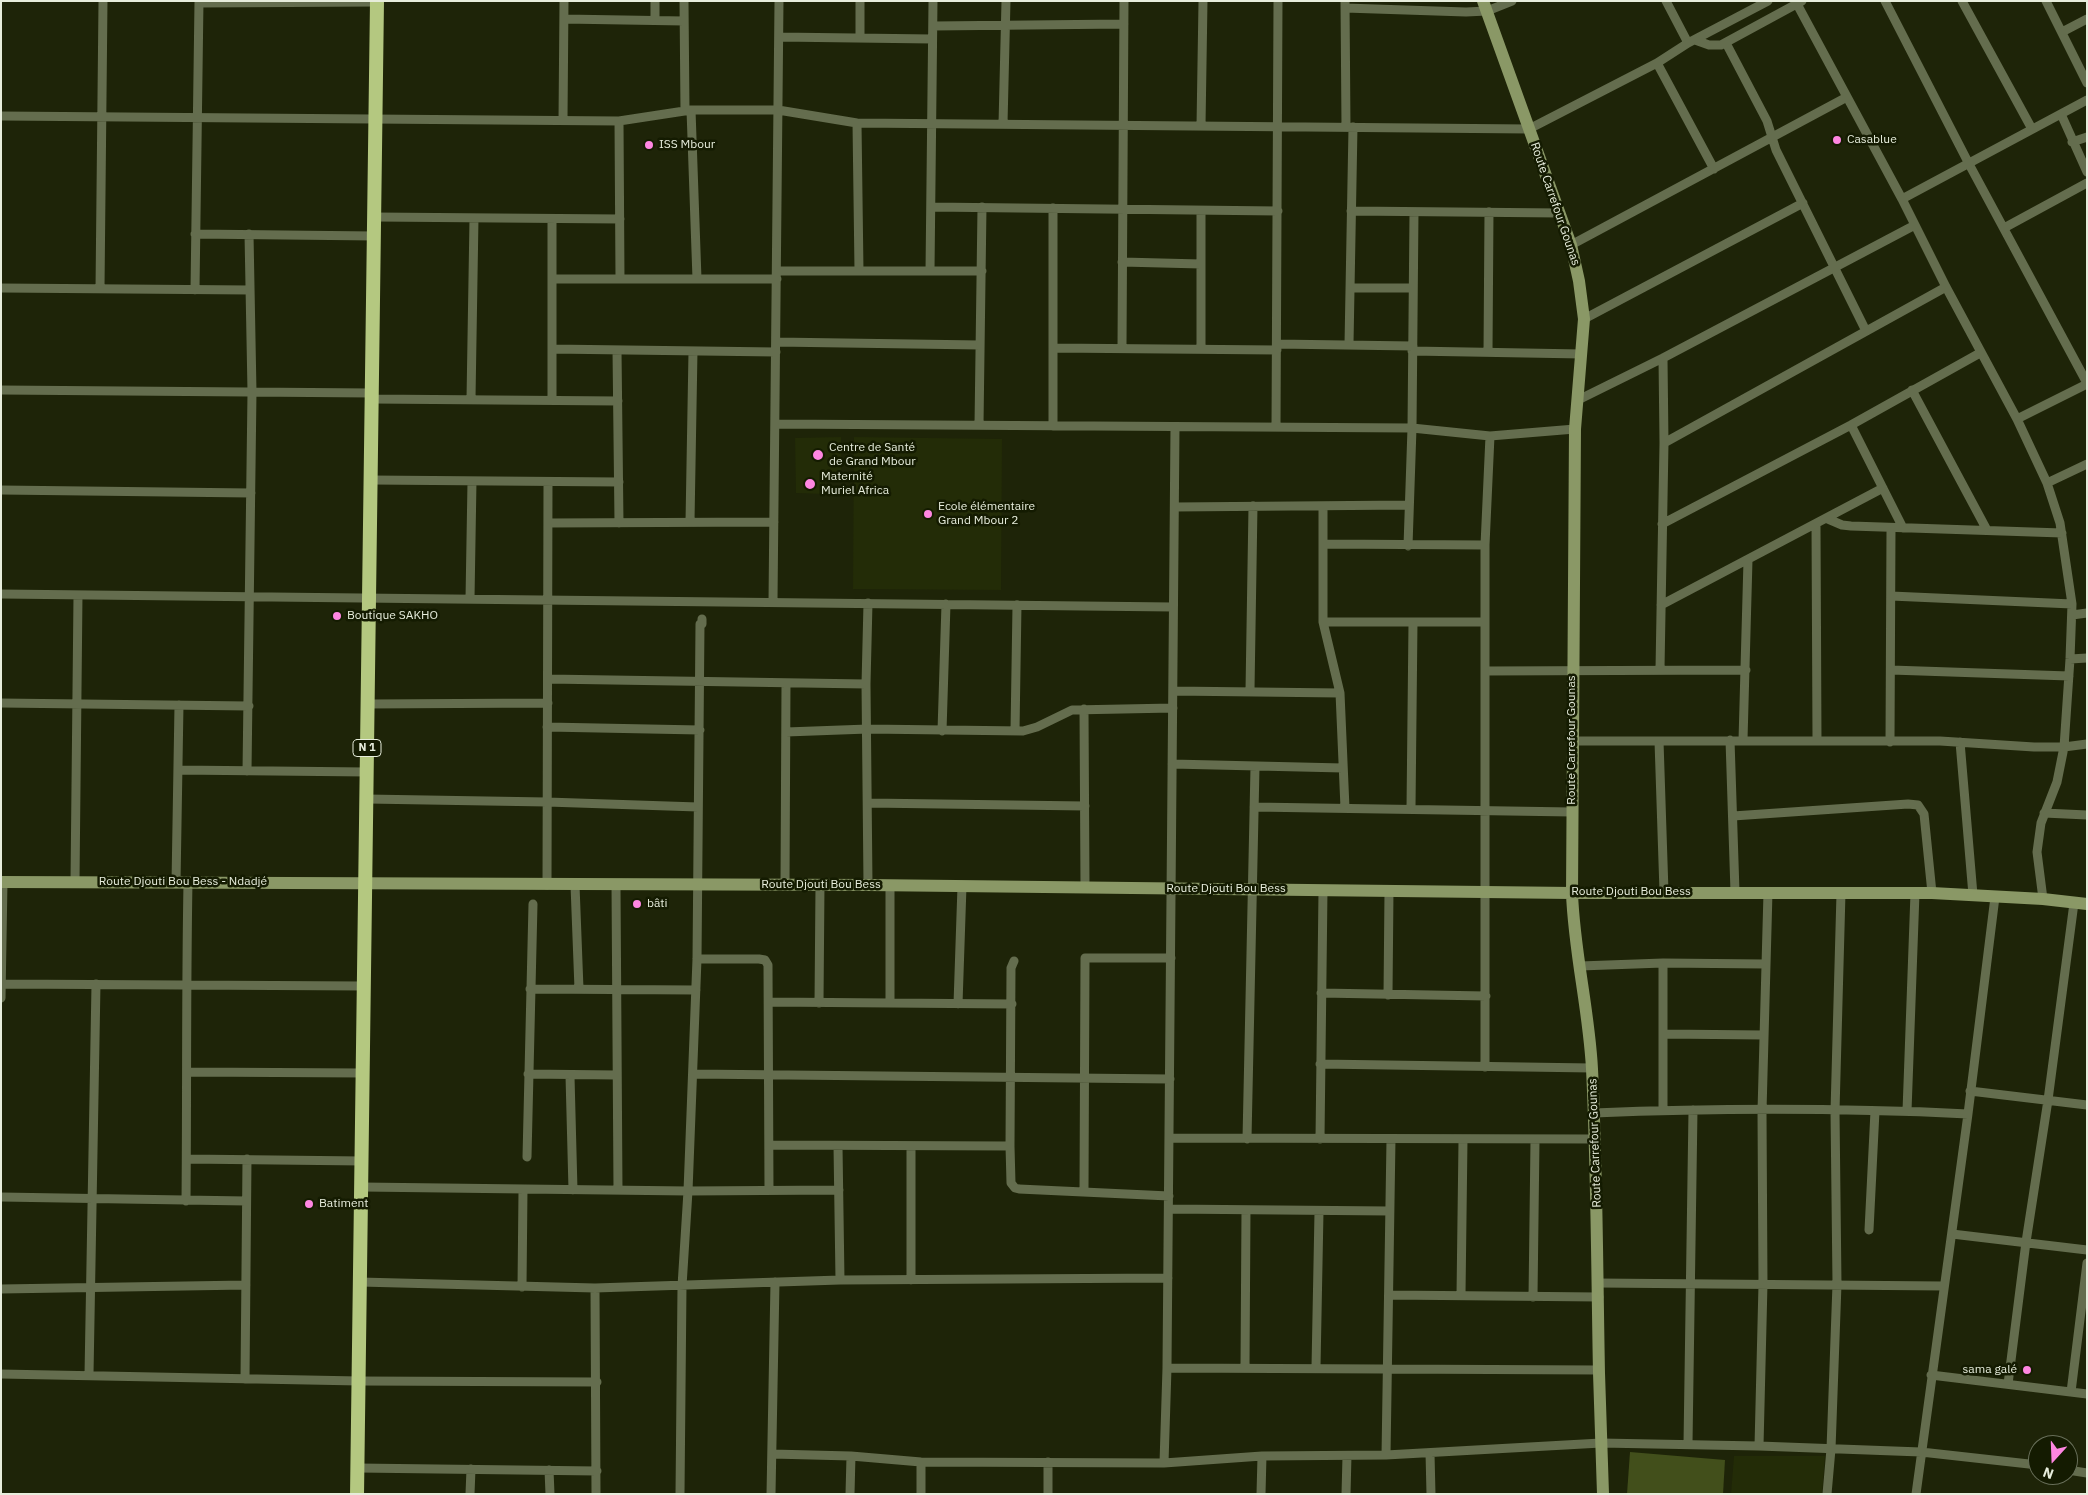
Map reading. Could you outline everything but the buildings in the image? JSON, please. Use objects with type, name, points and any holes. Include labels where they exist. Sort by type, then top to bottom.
[{"type":"highway","name":"N 1","points":[[357,1494],[363,1161],[377,2]]},
{"type":"main road","name":"Route Carrefour Gounas","points":[[1485,6],[1571,245],[1580,281],[1584,318],[1575,430],[1572,893],[1574,925],[1588,1024],[1592,1068],[1603,1494]]},
{"type":"main road","name":"Route Djouti Bou Bess - Ndadjé","points":[[2,882],[366,883]]},
{"type":"main road","name":"Route Djouti Bou Bess","points":[[366,883],[1252,888],[1572,893],[1932,893],[2043,899],[2087,904]]},
{"type":"street","points":[[100,289],[103,1]]},
{"type":"street","points":[[563,120],[564,1]]},
{"type":"street","points":[[655,20],[656,1]]},
{"type":"street","points":[[684,1],[697,279]]},
{"type":"street","points":[[774,602],[779,1]]},
{"type":"street","points":[[860,1],[860,38]]},
{"type":"street","points":[[930,271],[933,1]]},
{"type":"street","points":[[1003,124],[1006,1]]},
{"type":"street","points":[[1122,348],[1124,1]]},
{"type":"street","points":[[1201,126],[1203,1]]},
{"type":"street","points":[[1276,427],[1279,126],[1278,1]]},
{"type":"street","points":[[1349,344],[1351,211],[1345,5],[1466,12],[1512,1]]},
{"type":"street","points":[[1666,1],[1691,42],[1709,45],[1726,44],[1799,3],[1980,353],[2017,419],[2047,483],[2062,533],[2072,615],[2064,747],[2057,782],[2041,823],[2038,852],[2043,899]]},
{"type":"street","points":[[1,116],[619,121],[688,111],[778,110],[857,123],[1529,129],[1658,63],[1691,42],[1768,1]]},
{"type":"street","points":[[1885,1],[1969,164],[2087,383],[2017,419]]},
{"type":"street","points":[[1962,1],[2032,129]]},
{"type":"street","points":[[2046,1],[2087,83]]},
{"type":"street","points":[[195,290],[199,2],[377,2]]},
{"type":"street","points":[[1756,8],[1764,22]]},
{"type":"street","points":[[2062,32],[2087,18]]},
{"type":"street","points":[[564,19],[684,21]]},
{"type":"street","points":[[933,26],[1124,24]]},
{"type":"street","points":[[779,37],[932,39]]},
{"type":"street","points":[[1726,44],[1767,121],[1781,161],[1866,331]]},
{"type":"street","points":[[1658,63],[1714,169]]},
{"type":"street","points":[[1571,245],[1772,139],[1847,96]]},
{"type":"street","points":[[1902,199],[2087,100]]},
{"type":"street","points":[[2060,114],[2087,172]]},
{"type":"street","points":[[619,121],[620,279]]},
{"type":"street","points":[[857,123],[858,271]]},
{"type":"street","points":[[2072,142],[2087,136]]},
{"type":"street","points":[[2004,228],[2087,183]]},
{"type":"street","points":[[1584,318],[1803,203]]},
{"type":"street","points":[[931,207],[1278,211]]},
{"type":"street","points":[[979,425],[982,207]]},
{"type":"street","points":[[1053,208],[1053,426]]},
{"type":"street","points":[[1201,211],[1201,348]]},
{"type":"street","points":[[1351,211],[1560,212]]},
{"type":"street","points":[[1408,546],[1412,428],[1414,212]]},
{"type":"street","points":[[1488,352],[1489,212]]},
{"type":"street","points":[[375,217],[620,219]]},
{"type":"street","points":[[471,399],[474,218]]},
{"type":"street","points":[[552,219],[552,400]]},
{"type":"street","points":[[1578,400],[1663,358],[1915,225]]},
{"type":"street","points":[[196,234],[374,236]]},
{"type":"street","points":[[248,771],[252,392],[249,234]]},
{"type":"street","points":[[1122,262],[1201,264]]},
{"type":"street","points":[[552,279],[697,279],[858,271],[982,271]]},
{"type":"street","points":[[1,288],[250,290]]},
{"type":"street","points":[[1350,288],[1413,288]]},
{"type":"street","points":[[1664,443],[1946,288]]},
{"type":"street","points":[[1053,348],[1277,347],[1349,344],[1488,352],[1582,354]]},
{"type":"street","points":[[552,349],[693,351],[776,347],[980,345]]},
{"type":"street","points":[[617,350],[620,523]]},
{"type":"street","points":[[690,522],[693,351]]},
{"type":"street","points":[[1662,524],[1851,425],[1980,353]]},
{"type":"street","points":[[1660,669],[1664,443],[1663,358]]},
{"type":"street","points":[[1,390],[252,392],[471,399],[618,400]]},
{"type":"street","points":[[1912,390],[1987,530]]},
{"type":"street","points":[[775,424],[1412,428],[1490,436],[1575,430]]},
{"type":"street","points":[[1851,425],[1903,528]]},
{"type":"street","points":[[1164,1462],[1169,1196],[1175,426]]},
{"type":"street","points":[[1485,1067],[1484,810],[1486,671],[1484,546],[1490,436]]},
{"type":"street","points":[[2047,483],[2087,464]]},
{"type":"street","points":[[371,480],[619,482]]},
{"type":"street","points":[[470,599],[472,481]]},
{"type":"street","points":[[547,885],[548,482]]},
{"type":"street","points":[[1661,605],[1883,488]]},
{"type":"street","points":[[1,490],[251,494]]},
{"type":"street","points":[[1175,507],[1409,505]]},
{"type":"street","points":[[1250,690],[1253,506]]},
{"type":"street","points":[[1323,506],[1323,622],[1340,693],[1345,808]]},
{"type":"street","points":[[1828,518],[1842,525],[2062,533]]},
{"type":"street","points":[[548,523],[774,522]]},
{"type":"street","points":[[1816,524],[1817,740]]},
{"type":"street","points":[[1890,742],[1891,528]]},
{"type":"street","points":[[1323,544],[1484,546]]},
{"type":"street","points":[[1743,740],[1748,560]]},
{"type":"street","points":[[1,594],[1174,607]]},
{"type":"street","points":[[75,882],[78,595]]},
{"type":"street","points":[[1891,596],[2072,604]]},
{"type":"street","points":[[868,603],[866,684],[868,729],[868,885]]},
{"type":"street","points":[[942,731],[946,604]]},
{"type":"street","points":[[1015,731],[1017,605]]},
{"type":"street","points":[[2072,615],[2087,613]]},
{"type":"street","points":[[680,1494],[682,1286],[688,1191],[697,959],[701,682],[700,624],[702,624],[702,619]]},
{"type":"street","points":[[1323,622],[1485,622]]},
{"type":"street","points":[[1411,808],[1413,622]]},
{"type":"street","points":[[2070,659],[2087,658]]},
{"type":"street","points":[[1486,671],[1746,670]]},
{"type":"street","points":[[1891,670],[2069,676]]},
{"type":"street","points":[[548,678],[866,684]]},
{"type":"street","points":[[785,885],[786,683]]},
{"type":"street","points":[[1173,691],[1250,690],[1340,693]]},
{"type":"street","points":[[1,703],[249,706]]},
{"type":"street","points":[[368,704],[548,703]]},
{"type":"street","points":[[179,705],[178,770],[188,1072],[186,1201]]},
{"type":"street","points":[[786,732],[868,729],[1015,731],[1029,730],[1072,710],[1173,708]]},
{"type":"street","points":[[1084,709],[1085,887]]},
{"type":"street","points":[[547,727],[700,730]]},
{"type":"street","points":[[1730,740],[1735,892]]},
{"type":"street","points":[[1572,741],[1817,740],[1960,742],[2034,747],[2064,747],[2087,744]]},
{"type":"street","points":[[1660,741],[1664,892]]},
{"type":"street","points":[[1960,742],[1973,895]]},
{"type":"street","points":[[1172,764],[1343,768]]},
{"type":"street","points":[[1247,1139],[1255,767]]},
{"type":"street","points":[[178,770],[367,772]]},
{"type":"street","points":[[367,799],[698,807]]},
{"type":"street","points":[[868,803],[1085,806]]},
{"type":"street","points":[[1733,816],[1908,804],[1918,805],[1924,814],[1932,893]]},
{"type":"street","points":[[1254,807],[1572,812]]},
{"type":"street","points":[[2044,812],[2087,816]]},
{"type":"street","points":[[1,998],[2,882]]},
{"type":"street","points":[[576,885],[579,989]]},
{"type":"street","points":[[616,885],[618,1190]]},
{"type":"street","points":[[819,1002],[820,885]]},
{"type":"street","points":[[890,886],[890,1003]]},
{"type":"street","points":[[958,1004],[962,886]]},
{"type":"street","points":[[1320,1139],[1323,890]]},
{"type":"street","points":[[1388,995],[1390,890]]},
{"type":"street","points":[[1759,1446],[1763,1284],[1762,1111],[1768,892]]},
{"type":"street","points":[[1827,1494],[1831,1449],[1837,1284],[1835,1111],[1841,893]]},
{"type":"street","points":[[1907,1111],[1915,893]]},
{"type":"street","points":[[1916,1494],[1968,1114],[1995,897]]},
{"type":"street","points":[[2008,1384],[2074,902]]},
{"type":"street","points":[[526,1157],[533,904]]},
{"type":"street","points":[[1084,1192],[1085,958],[1171,958]]},
{"type":"street","points":[[697,959],[759,959],[765,960],[768,965],[769,1190]]},
{"type":"street","points":[[1014,961],[1011,968],[1010,1146],[1012,1183],[1015,1188],[1169,1196]]},
{"type":"street","points":[[1580,966],[1663,963],[1765,964]]},
{"type":"street","points":[[1663,963],[1663,1110]]},
{"type":"street","points":[[1,984],[364,986]]},
{"type":"street","points":[[89,1375],[96,984]]},
{"type":"street","points":[[530,989],[696,990]]},
{"type":"street","points":[[1321,993],[1486,996]]},
{"type":"street","points":[[769,1002],[1012,1004]]},
{"type":"street","points":[[1664,1034],[1764,1035]]},
{"type":"street","points":[[1320,1064],[1592,1068]]},
{"type":"street","points":[[188,1072],[363,1072]]},
{"type":"street","points":[[528,1074],[570,1076],[616,1075]]},
{"type":"street","points":[[693,1074],[1170,1079]]},
{"type":"street","points":[[570,1076],[573,1190]]},
{"type":"street","points":[[1970,1090],[2087,1105]]},
{"type":"street","points":[[1594,1113],[1693,1110],[1907,1111],[1968,1114]]},
{"type":"street","points":[[1688,1444],[1693,1110]]},
{"type":"street","points":[[1869,1230],[1876,1111]]},
{"type":"street","points":[[1169,1138],[1595,1140]]},
{"type":"street","points":[[1386,1455],[1389,1295],[1388,1211],[1391,1139]]},
{"type":"street","points":[[1461,1295],[1463,1140]]},
{"type":"street","points":[[1532,1297],[1535,1140]]},
{"type":"street","points":[[769,1145],[1010,1146]]},
{"type":"street","points":[[838,1146],[840,1280]]},
{"type":"street","points":[[911,1146],[912,1280]]},
{"type":"street","points":[[187,1159],[363,1161]]},
{"type":"street","points":[[245,1379],[247,1159]]},
{"type":"street","points":[[362,1187],[523,1190],[839,1190]]},
{"type":"street","points":[[522,1287],[523,1190]]},
{"type":"street","points":[[1,1197],[246,1201]]},
{"type":"street","points":[[1168,1209],[1318,1212],[1388,1211]]},
{"type":"street","points":[[1246,1210],[1246,1367]]},
{"type":"street","points":[[1316,1367],[1318,1212]]},
{"type":"street","points":[[1952,1234],[2087,1250]]},
{"type":"street","points":[[2071,1392],[2087,1263]]},
{"type":"street","points":[[360,1282],[596,1288],[840,1280],[1168,1278]]},
{"type":"street","points":[[771,1494],[775,1282]]},
{"type":"street","points":[[1598,1284],[1944,1286]]},
{"type":"street","points":[[1,1289],[246,1285]]},
{"type":"street","points":[[596,1288],[596,1494]]},
{"type":"street","points":[[1389,1295],[1598,1297]]},
{"type":"street","points":[[1167,1368],[1316,1367],[1599,1370]]},
{"type":"street","points":[[1,1374],[359,1381],[596,1382]]},
{"type":"street","points":[[1931,1375],[2087,1394]]},
{"type":"street","points":[[772,1454],[851,1456],[921,1462],[1164,1462],[1262,1456],[1386,1455],[1601,1443],[1921,1452],[2028,1464]]},
{"type":"street","points":[[1430,1453],[1431,1494]]},
{"type":"street","points":[[850,1494],[851,1456]]},
{"type":"street","points":[[1261,1494],[1262,1456]]},
{"type":"street","points":[[1346,1494],[1348,1456]]},
{"type":"street","points":[[921,1462],[921,1494]]},
{"type":"street","points":[[1048,1462],[1048,1494]]},
{"type":"street","points":[[358,1468],[596,1470]]},
{"type":"street","points":[[470,1494],[471,1469]]},
{"type":"street","points":[[549,1470],[550,1494]]},
{"type":"shaded area","name":"Centre de Santé de Grand Mbour","points":[[841,437],[841,474],[824,474],[824,494],[796,493],[795,438]]},
{"type":"shaded area","name":"Ecole élémentaire Grand Mbour 2","points":[[854,437],[1002,439],[1001,590],[853,589]]},
{"type":"shaded area","points":[[1630,1452],[1725,1460],[1723,1494],[1627,1494]]},
{"type":"shaded area","points":[[1734,1456],[1825,1456],[1822,1494],[1731,1494]]},
{"type":"place","name":"Casablue","points":[[1837,140]]},
{"type":"place","name":"ISS Mbour","points":[[649,145]]},
{"type":"place","name":"Centre de Santé de Grand Mbour","points":[[818,455]]},
{"type":"place","name":"Maternité Muriel Africa","points":[[810,484]]},
{"type":"place","name":"Ecole élémentaire Grand Mbour 2","points":[[928,514]]},
{"type":"place","name":"Boutique SAKHO","points":[[337,616]]},
{"type":"place","name":"bâti","points":[[637,904]]},
{"type":"place","name":"Batiment","points":[[309,1204]]},
{"type":"place","name":"sama galé","points":[[2027,1370]]}]
